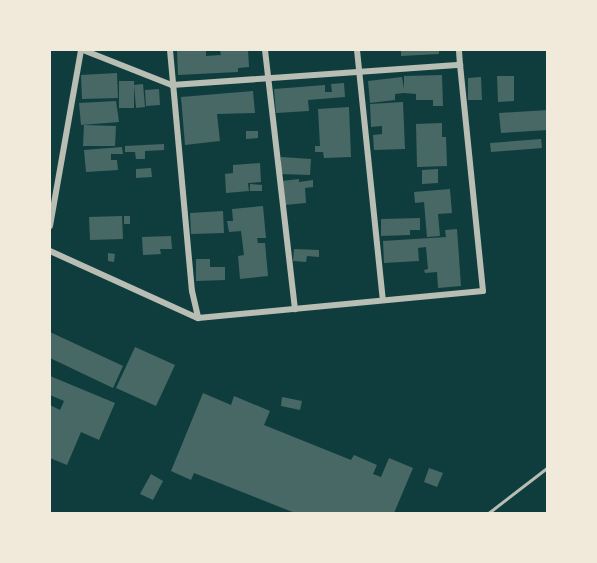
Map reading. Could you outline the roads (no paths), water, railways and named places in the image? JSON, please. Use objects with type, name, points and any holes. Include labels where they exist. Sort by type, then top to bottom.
[{"type":"street","points":[[50,226],[82,50],[172,85],[460,65]]},
{"type":"street","points":[[170,50],[192,291],[198,318]]},
{"type":"street","points":[[265,50],[295,309]]},
{"type":"street","points":[[357,50],[383,300]]},
{"type":"street","points":[[50,251],[198,318],[483,291],[459,50]]},
{"type":"lane","points":[[488,513],[548,467]]}]
